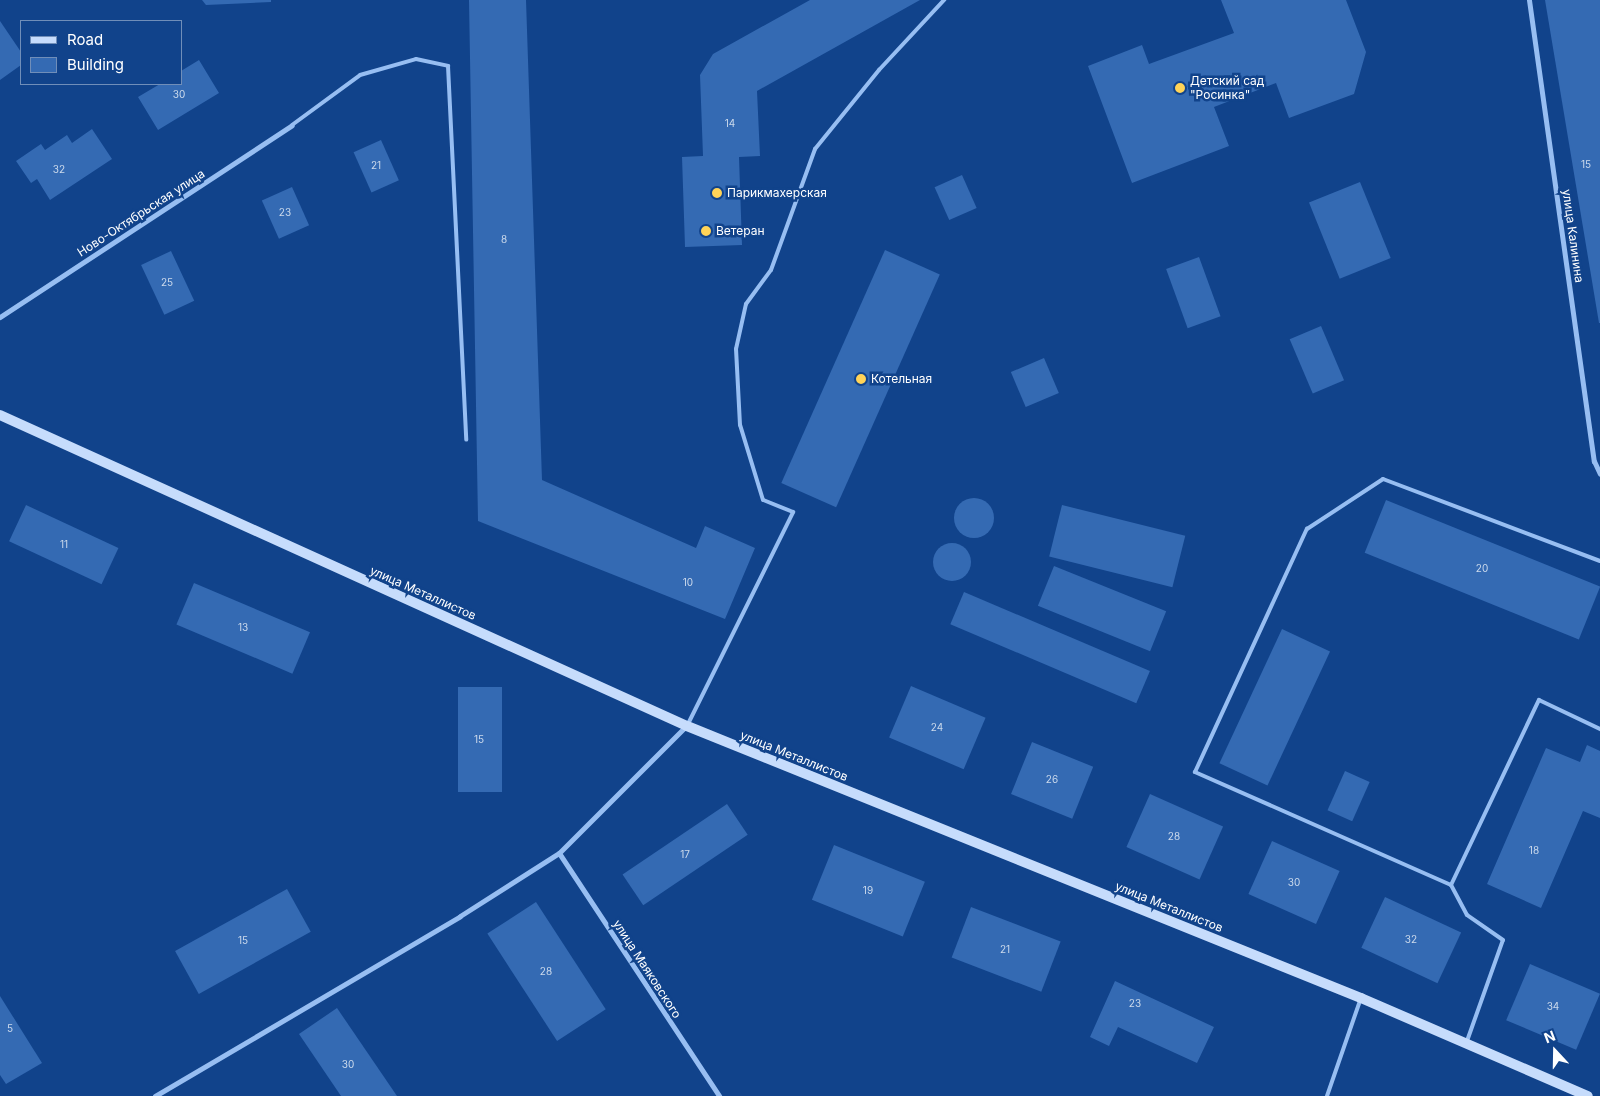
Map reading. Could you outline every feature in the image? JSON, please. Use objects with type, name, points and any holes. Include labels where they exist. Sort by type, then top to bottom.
[{"type":"street","name":"улица Калинина","points":[[1529,0],[1594,461],[1600,474]]},
{"type":"street","name":"Ново-Октябрьская улица","points":[[0,317],[292,125]]},
{"type":"street","name":"улица Металлистов","points":[[0,415],[687,726],[1361,998],[1588,1096]]},
{"type":"street","points":[[155,1096],[460,916],[559,852],[687,726]]},
{"type":"street","name":"улица Маяковского","points":[[559,852],[719,1096]]},
{"type":"lane","points":[[687,726],[793,512],[763,500],[740,425],[736,349],[746,304],[771,270],[815,149],[879,70],[944,0]]},
{"type":"lane","points":[[292,125],[360,74],[416,59],[448,66],[466,440]]},
{"type":"lane","points":[[1466,1044],[1503,940],[1467,915],[1451,885],[1195,772],[1307,529],[1383,479],[1600,561]]},
{"type":"lane","points":[[1451,885],[1539,700],[1600,729]]},
{"type":"lane","points":[[1327,1096],[1361,998]]},
{"type":"building","points":[[202,0],[271,0],[271,2],[206,5]]},
{"type":"building","points":[[469,0],[526,0],[542,480],[696,548],[705,526],[755,548],[725,619],[478,521]]},
{"type":"building","points":[[810,0],[920,0],[757,91],[760,156],[739,157],[742,245],[685,247],[682,157],[703,156],[700,75],[713,54]]},
{"type":"building","name":"Детский сад \"Росинка\"","points":[[1221,0],[1346,0],[1366,52],[1354,94],[1289,118],[1276,83],[1214,107],[1229,146],[1132,183],[1088,66],[1142,45],[1149,64],[1234,33]]},
{"type":"building","points":[[1545,0],[1600,0],[1600,323],[1599,323]]},
{"type":"building","points":[[0,21],[20,51],[20,66],[0,80]]},
{"type":"building","points":[[199,60],[219,93],[158,130],[138,97],[158,85],[182,85],[182,70]]},
{"type":"building","points":[[92,129],[112,159],[50,200],[37,179],[31,183],[16,161],[41,144],[45,150],[67,135],[72,143]]},
{"type":"building","points":[[381,140],[399,180],[371,192],[354,152]]},
{"type":"building","points":[[962,175],[977,208],[949,220],[935,187]]},
{"type":"building","points":[[1360,182],[1391,258],[1340,279],[1309,203]]},
{"type":"building","points":[[292,187],[309,225],[279,239],[262,200]]},
{"type":"building","name":"Котельная","points":[[885,250],[940,274],[836,507],[781,483]]},
{"type":"building","points":[[171,251],[194,301],[164,315],[141,265]]},
{"type":"building","points":[[1199,257],[1221,316],[1188,328],[1166,269]]},
{"type":"building","points":[[1321,326],[1344,380],[1313,394],[1290,339]]},
{"type":"building","points":[[1044,358],[1059,393],[1026,407],[1011,372]]},
{"type":"building","points":[[978,498],[985,501],[991,507],[994,518],[993,526],[985,535],[978,538],[970,538],[963,535],[955,526],[954,514],[957,507],[966,499]]},
{"type":"building","points":[[1386,500],[1600,586],[1579,639],[1365,553]]},
{"type":"building","points":[[26,505],[118,548],[102,584],[9,541]]},
{"type":"building","points":[[1062,505],[1185,536],[1172,587],[1049,556]]},
{"type":"building","points":[[952,543],[965,549],[971,562],[965,575],[952,581],[939,575],[933,562],[939,549]]},
{"type":"building","points":[[1054,566],[1166,611],[1150,651],[1038,606]]},
{"type":"building","points":[[194,583],[310,632],[292,674],[176,624]]},
{"type":"building","points":[[964,592],[1150,671],[1136,703],[950,624]]},
{"type":"building","points":[[1282,629],[1330,651],[1267,786],[1219,763]]},
{"type":"building","points":[[911,686],[986,718],[964,769],[889,738]]},
{"type":"building","points":[[458,687],[502,687],[502,792],[458,792]]},
{"type":"building","points":[[1032,742],[1093,767],[1072,819],[1011,794]]},
{"type":"building","points":[[1587,745],[1600,751],[1600,818],[1583,811],[1541,908],[1487,884],[1546,748],[1580,762]]},
{"type":"building","points":[[1345,771],[1370,782],[1352,821],[1328,810]]},
{"type":"building","points":[[1150,794],[1223,827],[1199,880],[1126,847]]},
{"type":"building","points":[[727,804],[748,835],[643,905],[623,874]]},
{"type":"building","points":[[1272,841],[1340,871],[1316,924],[1248,894]]},
{"type":"building","points":[[834,845],[925,882],[903,936],[812,900]]},
{"type":"building","points":[[287,889],[311,932],[199,994],[175,951]]},
{"type":"building","points":[[1385,897],[1461,932],[1437,983],[1361,948]]},
{"type":"building","points":[[536,902],[606,1009],[557,1041],[487,934]]},
{"type":"building","points":[[971,907],[1061,941],[1041,992],[952,957]]},
{"type":"building","points":[[1530,964],[1600,994],[1576,1050],[1506,1020]]},
{"type":"building","points":[[1115,981],[1214,1027],[1197,1063],[1118,1027],[1109,1046],[1090,1037]]},
{"type":"building","points":[[0,996],[42,1063],[6,1084],[0,1075]]},
{"type":"building","points":[[337,1008],[397,1096],[341,1096],[299,1034]]},
{"type":"place","name":"Детский сад \"Росинка\"","points":[[1180,88]]},
{"type":"place","name":"Парикмахерская","points":[[717,193]]},
{"type":"place","name":"Ветеран","points":[[706,231]]},
{"type":"place","name":"Котельная","points":[[861,379]]}]
